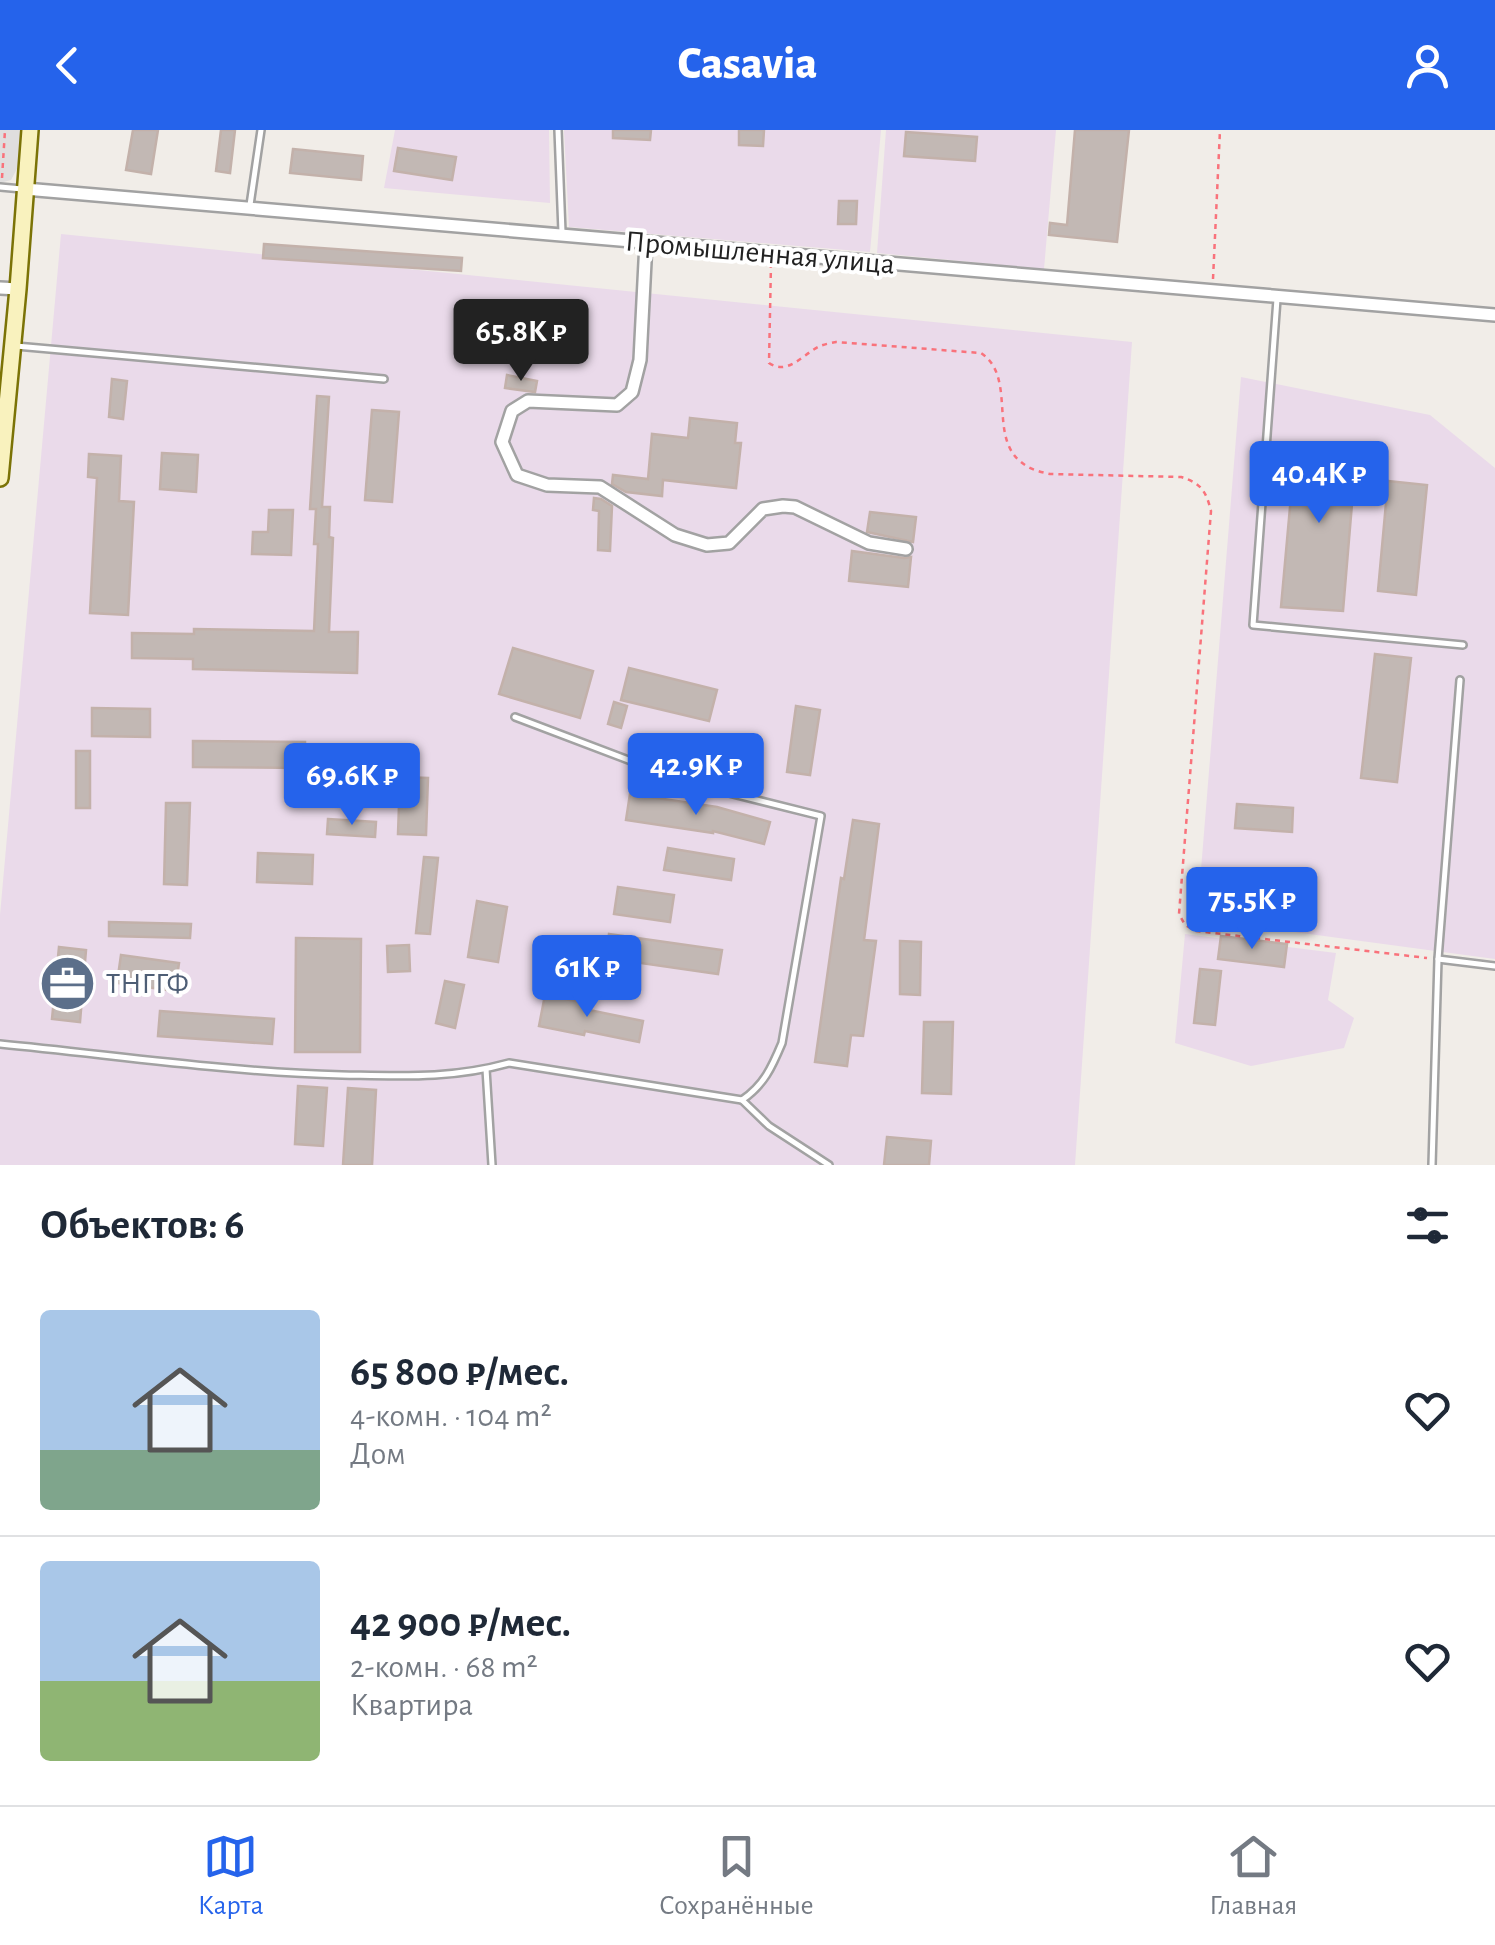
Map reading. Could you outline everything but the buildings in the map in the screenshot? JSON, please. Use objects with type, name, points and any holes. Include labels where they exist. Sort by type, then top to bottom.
[{"type":"main road","points":[[0,478],[30,130]]},
{"type":"street","name":"Промышленная улица","points":[[25,189],[1495,315]]},
{"type":"street","points":[[646,242],[640,360],[632,392],[617,405],[528,400],[512,412],[502,442],[517,476],[548,486],[600,487],[675,535],[707,546],[730,542],[764,509],[783,506],[795,507],[868,543],[906,549]]},
{"type":"street","points":[[0,288],[18,289]]},
{"type":"lane","points":[[249,208],[261,130]]},
{"type":"lane","points":[[558,130],[562,235]]},
{"type":"lane","points":[[0,187],[25,189]]},
{"type":"lane","points":[[1277,296],[1253,624],[1463,645]]},
{"type":"lane","points":[[12,346],[384,378]]},
{"type":"lane","points":[[1432,1165],[1438,959],[1460,680]]},
{"type":"lane","points":[[515,717],[690,783],[821,816],[782,1043],[768,1076],[742,1100]]},
{"type":"lane","points":[[1438,959],[1495,966]]},
{"type":"lane","points":[[0,1044],[284,1073],[428,1077],[509,1063],[527,1064],[742,1100],[769,1126],[829,1165]]},
{"type":"lane","points":[[486,1069],[492,1165]]},
{"type":"path","points":[[0,187],[6,130]]},
{"type":"path","points":[[1212,291],[1220,130]]},
{"type":"path","points":[[771,253],[768,349],[769,363],[776,368],[786,368],[820,346],[836,342],[982,354],[997,371],[1006,437],[1020,462],[1050,474],[1181,477],[1198,482],[1207,493],[1211,511],[1179,914],[1185,925],[1196,931],[1438,959]]},
{"type":"shaded area","points":[[0,130],[21,130],[18,167],[11,180],[0,183]]},
{"type":"shaded area","points":[[395,130],[549,130],[550,203],[384,188]]},
{"type":"shaded area","points":[[564,130],[881,130],[870,252],[569,227]]},
{"type":"shaded area","points":[[886,130],[1056,130],[1044,269],[877,253]]},
{"type":"shaded area","points":[[61,234],[1132,342],[1075,1165],[0,1165],[0,915]]},
{"type":"shaded area","points":[[1241,377],[1430,415],[1495,468],[1495,959],[1197,919]]},
{"type":"shaded area","points":[[1185,934],[1336,953],[1328,1000],[1354,1018],[1344,1048],[1251,1066],[1175,1043]]},
{"type":"place","name":"ТНГГФ","points":[[67,983]]}]
